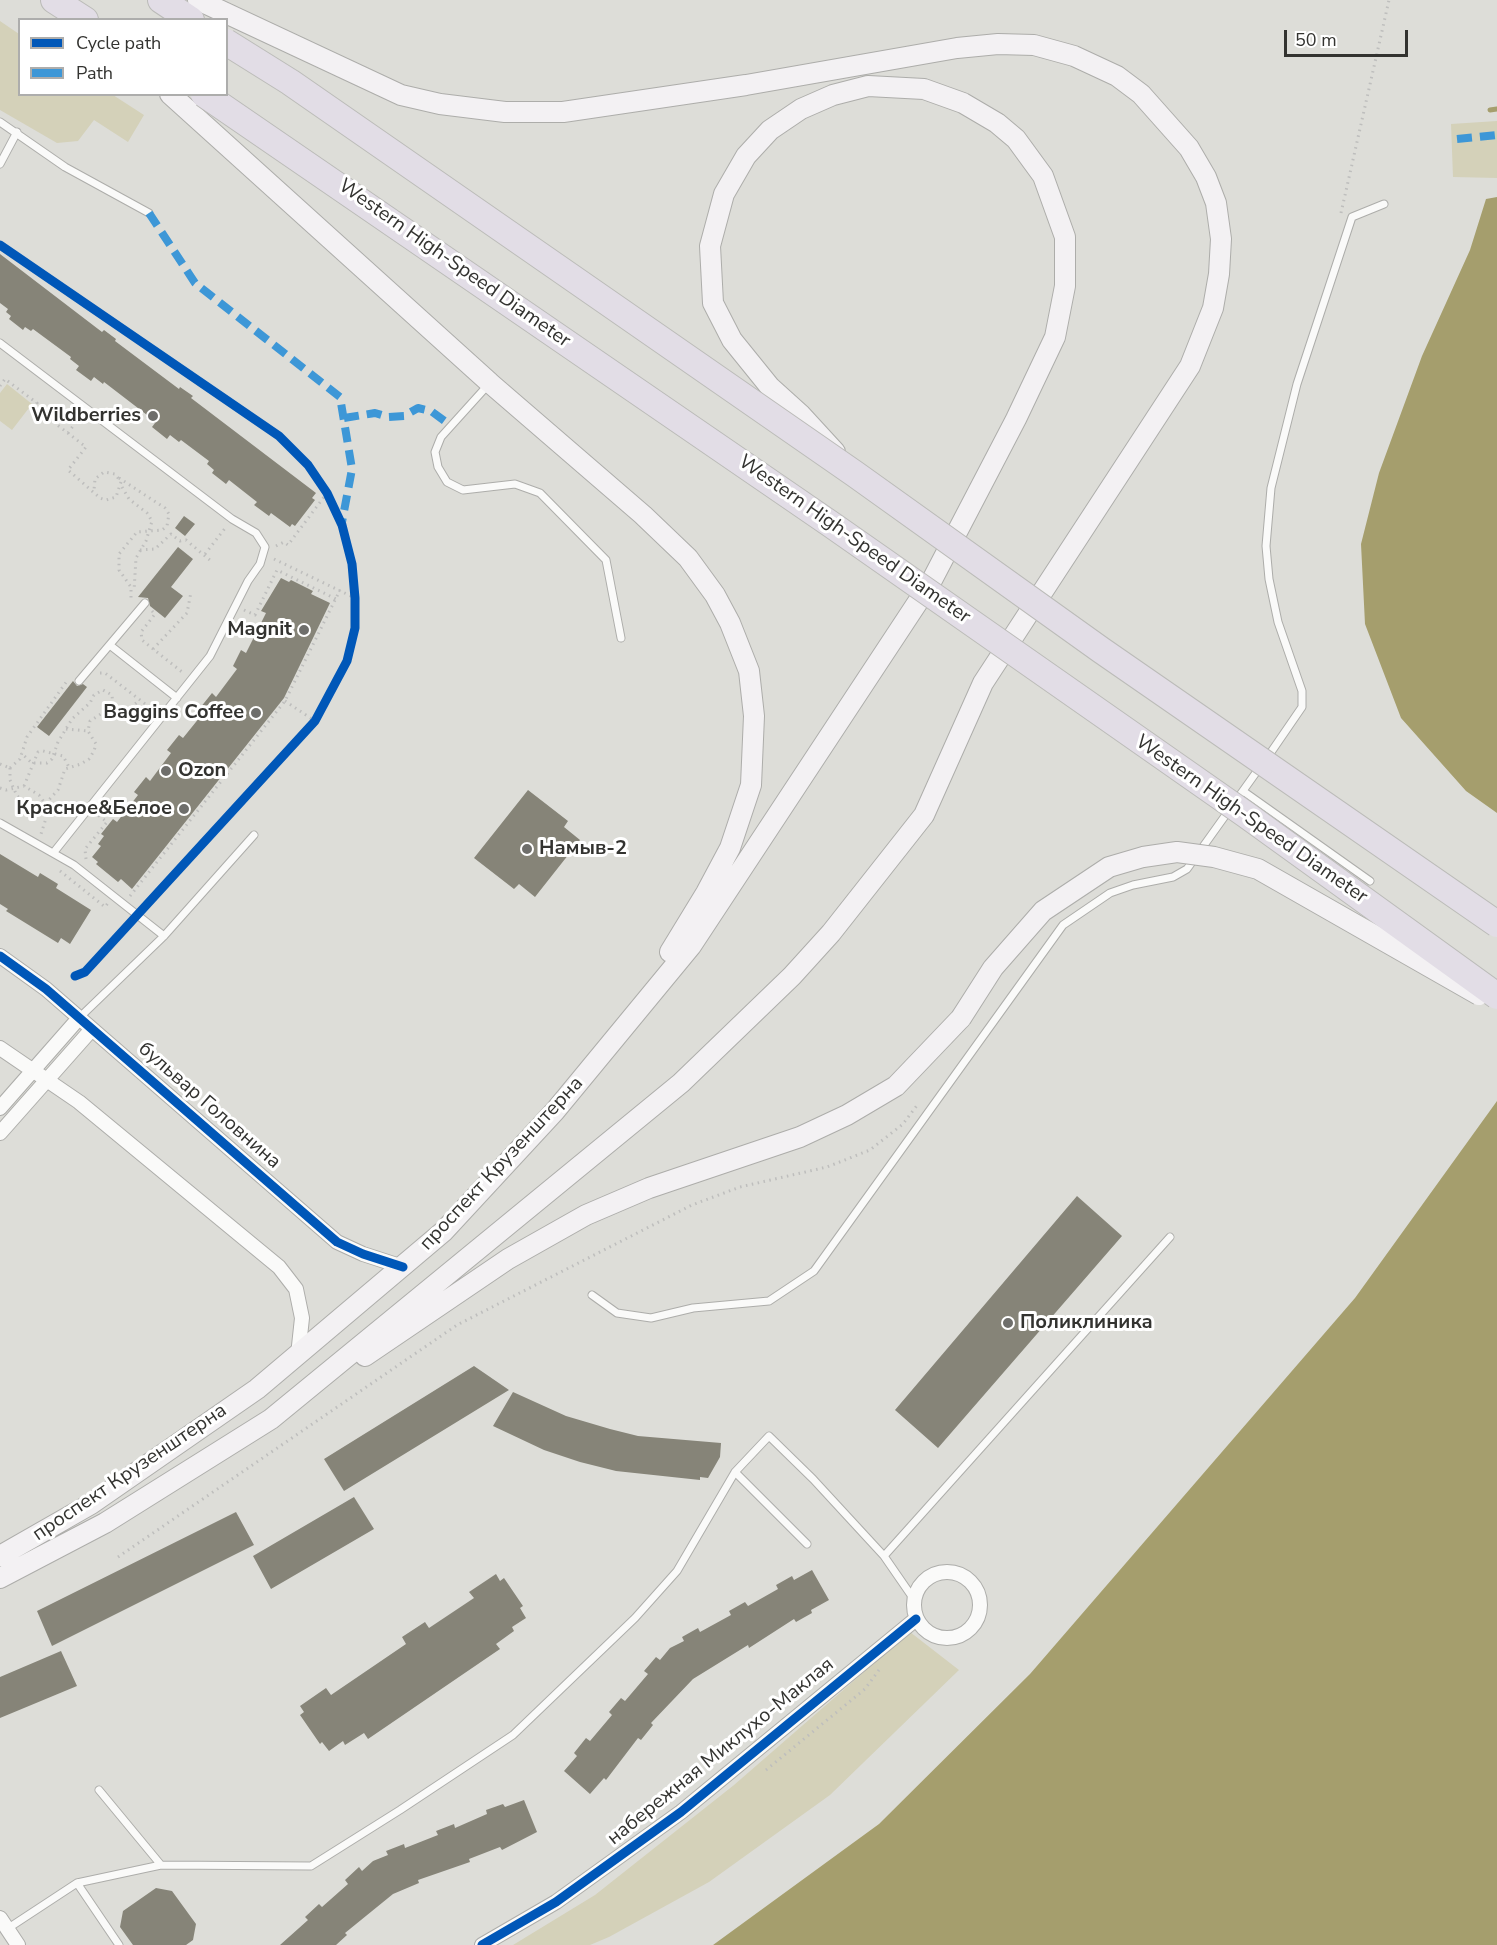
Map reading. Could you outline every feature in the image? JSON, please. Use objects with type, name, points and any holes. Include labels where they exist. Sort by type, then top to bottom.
[{"type":"highway","points":[[54,0],[82,18]]},
{"type":"highway","points":[[161,0],[188,18]]},
{"type":"highway","points":[[228,43],[290,82],[855,474],[1101,650],[1497,924]]},
{"type":"highway","name":"Western High-Speed Diameter","points":[[207,96],[822,518],[1245,814],[1497,996]]},
{"type":"main road","points":[[46,0],[69,18]]},
{"type":"main road","name":"проспект Крузенштерна","points":[[0,1578],[105,1523],[271,1419],[681,1083],[792,976],[831,933],[924,815],[983,683],[1190,366],[1213,308],[1219,274],[1221,238],[1216,203],[1206,177],[1189,148],[1141,94],[1117,76],[1074,56],[1034,45],[998,44],[909,56],[630,103],[563,112],[505,112],[440,104],[400,94],[198,0]]},
{"type":"main road","name":"проспект Крузенштерна","points":[[0,1556],[91,1504],[256,1389],[444,1231],[555,1112],[691,946],[931,582],[1055,337],[1065,286],[1065,237],[1043,176],[1016,139],[997,123],[963,103],[924,89],[868,86],[842,93],[801,109],[770,130],[746,156],[724,194],[710,246],[713,303],[732,340],[770,387],[801,415],[855,474]]},
{"type":"main road","points":[[172,96],[490,383],[643,515],[688,558],[730,622],[749,671],[754,716],[751,785],[730,848],[680,939],[555,1112]]},
{"type":"main road","points":[[271,1419],[508,1259],[586,1215],[649,1188],[800,1137],[847,1115],[896,1086],[961,1018],[993,968],[1043,911],[1109,867],[1143,857],[1177,852],[1214,857],[1258,869],[1497,1005]]},
{"type":"street","name":"бульвар Головнина","points":[[0,956],[79,1017],[337,1242],[363,1254],[403,1267]]},
{"type":"street","points":[[0,1108],[79,1017]]},
{"type":"street","points":[[0,1133],[92,1029]]},
{"type":"street","points":[[0,1048],[48,1079],[279,1267],[296,1289],[302,1318],[298,1355]]},
{"type":"street","points":[[942,1571],[963,1575],[977,1591],[980,1601],[976,1621],[970,1629],[951,1638],[930,1634],[916,1619],[914,1599],[923,1580],[942,1571]]},
{"type":"street","name":"набережная Миклухо-Маклая","points":[[483,1945],[556,1902],[681,1812],[916,1619]]},
{"type":"street","points":[[4,1923],[18,1945]]},
{"type":"lane","points":[[0,122],[65,167],[149,213]]},
{"type":"lane","points":[[0,164],[16,132]]},
{"type":"lane","points":[[592,1295],[617,1313],[651,1318],[693,1308],[769,1301],[814,1271],[1063,925],[1110,894],[1133,885],[1173,877],[1187,869],[1302,707],[1302,692],[1278,622],[1269,579],[1266,546],[1267,514],[1282,440],[1297,384],[1352,217],[1383,204]]},
{"type":"lane","points":[[0,343],[232,519],[256,533],[265,548],[264,555],[248,581],[210,656],[54,852]]},
{"type":"lane","points":[[490,383],[441,437],[435,452],[438,467],[447,482],[463,490],[515,484],[540,493],[606,560],[621,638]]},
{"type":"lane","points":[[81,680],[144,604]]},
{"type":"lane","points":[[111,646],[177,698]]},
{"type":"lane","points":[[1243,791],[1370,880]]},
{"type":"lane","points":[[0,823],[54,852],[164,936]]},
{"type":"lane","points":[[79,1017],[164,936],[254,835]]},
{"type":"lane","points":[[884,1556],[1170,1237]]},
{"type":"lane","points":[[4,1923],[77,1883],[161,1865],[311,1866],[513,1735],[635,1618],[677,1571],[735,1472],[768,1436],[813,1479],[884,1556],[914,1599]]},
{"type":"lane","points":[[735,1472],[807,1545]]},
{"type":"lane","points":[[99,1790],[161,1865]]},
{"type":"lane","points":[[77,1883],[119,1945]]},
{"type":"path","points":[[1340,215],[1389,0]]},
{"type":"path","points":[[0,245],[279,436],[308,465],[327,494],[342,525],[352,564],[355,628],[346,661],[315,721],[85,972],[75,976]]},
{"type":"path","points":[[0,386],[5,379],[37,403],[33,407],[86,447],[68,470],[94,490],[100,498],[112,499],[122,487]]},
{"type":"path","points":[[68,433],[86,409]]},
{"type":"path","points":[[94,490],[95,479],[104,472],[109,472],[165,508],[169,514],[167,526],[162,530],[137,532],[119,554],[119,570],[133,594]]},
{"type":"path","points":[[119,478],[129,499],[151,517],[150,531],[136,558],[133,594],[125,608]]},
{"type":"path","points":[[284,543],[288,545],[327,494]]},
{"type":"path","points":[[205,554],[232,519]]},
{"type":"path","points":[[140,550],[155,549],[171,534],[180,541],[186,540],[211,561]]},
{"type":"path","points":[[264,555],[355,598]]},
{"type":"path","points":[[251,613],[255,615],[277,570],[336,599]]},
{"type":"path","points":[[130,896],[285,701],[340,590]]},
{"type":"path","points":[[153,649],[170,628],[187,613],[191,592]]},
{"type":"path","points":[[144,604],[155,614],[141,632],[142,640],[192,679]]},
{"type":"path","points":[[81,680],[89,684],[97,673],[105,673],[162,717]]},
{"type":"path","points":[[10,768],[16,764],[27,737],[73,674]]},
{"type":"path","points":[[21,753],[32,763],[46,763],[55,754],[58,742],[66,729],[99,691],[109,691],[113,705]]},
{"type":"path","points":[[113,705],[122,709],[131,707],[140,700]]},
{"type":"path","points":[[285,701],[315,721]]},
{"type":"path","points":[[10,768],[13,788],[17,796],[30,804],[46,803],[58,790],[62,772],[89,759],[96,744],[88,731],[92,718],[113,705]]},
{"type":"path","points":[[66,729],[88,731]]},
{"type":"path","points":[[24,786],[38,752],[66,758],[69,767]]},
{"type":"path","points":[[0,764],[10,768]]},
{"type":"path","points":[[0,788],[24,786],[39,795],[46,803],[48,815],[36,844]]},
{"type":"path","points":[[86,861],[85,849],[106,822],[104,819]]},
{"type":"path","points":[[65,876],[96,900]]},
{"type":"path","points":[[118,1557],[457,1325],[692,1205],[740,1187],[827,1167],[870,1150],[903,1124],[922,1098]]},
{"type":"path","points":[[766,1770],[865,1689],[883,1665]]},
{"type":"shaded area","points":[[0,21],[18,33],[18,96],[115,96],[144,115],[128,142],[94,120],[78,141],[57,143],[0,110]]},
{"type":"shaded area","points":[[1497,121],[1497,178],[1453,177],[1451,124]]},
{"type":"shaded area","points":[[1497,197],[1497,813],[1466,791],[1401,718],[1365,624],[1361,544],[1379,473],[1422,356],[1470,250],[1486,199]]},
{"type":"shaded area","points":[[7,384],[32,404],[12,430],[0,421],[0,393]]},
{"type":"shaded area","points":[[1497,1101],[1497,1945],[713,1945],[879,1824],[1030,1674],[1355,1298]]},
{"type":"shaded area","points":[[910,1632],[959,1670],[830,1795],[709,1882],[609,1937],[590,1945],[513,1945],[595,1895],[734,1785]]},
{"type":"building","points":[[0,254],[102,332],[104,330],[116,339],[115,341],[179,389],[180,387],[193,396],[191,398],[316,493],[312,498],[315,500],[295,526],[292,524],[290,527],[271,513],[269,516],[254,505],[257,502],[229,480],[226,484],[212,473],[214,470],[207,464],[209,461],[181,440],[179,442],[170,435],[167,439],[152,427],[155,423],[146,417],[147,415],[104,382],[103,384],[94,377],[91,381],[76,370],[79,366],[70,359],[71,357],[33,329],[31,331],[25,327],[23,330],[9,319],[11,316],[6,312],[8,309],[0,303]]},
{"type":"building","points":[[184,516],[195,524],[185,536],[175,528]]},
{"type":"building","points":[[178,547],[193,559],[171,587],[183,596],[165,618],[150,606],[148,598],[138,597]]},
{"type":"building","points":[[281,578],[289,582],[291,580],[313,591],[311,594],[330,603],[284,698],[132,889],[121,879],[118,882],[96,864],[98,862],[92,857],[101,846],[98,844],[104,836],[101,834],[113,819],[117,822],[138,795],[134,792],[146,777],[150,781],[171,753],[167,750],[179,735],[183,738],[204,712],[200,708],[212,693],[216,697],[237,669],[233,666],[241,650],[246,653],[266,613],[261,611]]},
{"type":"building","points":[[73,681],[77,686],[83,684],[87,687],[49,736],[37,727]]},
{"type":"building","name":"Намыв-2","points":[[528,790],[568,821],[564,827],[580,840],[535,897],[519,884],[514,889],[474,858]]},
{"type":"building","points":[[0,854],[38,877],[40,873],[58,884],[56,888],[91,910],[70,944],[61,938],[58,943],[6,911],[8,909],[0,904]]},
{"type":"building","name":"Поликлиника","points":[[1077,1196],[1122,1236],[938,1448],[895,1410]]},
{"type":"building","points":[[474,1366],[509,1390],[344,1491],[324,1459]]},
{"type":"building","points":[[513,1392],[566,1416],[638,1436],[721,1443],[720,1457],[708,1478],[700,1477],[700,1480],[616,1471],[580,1462],[544,1450],[493,1426]]},
{"type":"building","points":[[354,1497],[374,1529],[271,1589],[253,1556]]},
{"type":"building","points":[[236,1512],[254,1545],[52,1646],[37,1611]]},
{"type":"building","points":[[812,1570],[829,1600],[811,1610],[812,1613],[796,1622],[794,1619],[749,1648],[748,1645],[693,1679],[651,1723],[653,1725],[641,1740],[638,1738],[606,1780],[604,1778],[590,1794],[564,1771],[577,1756],[574,1753],[586,1738],[590,1741],[612,1715],[609,1712],[621,1698],[625,1701],[648,1674],[644,1671],[656,1657],[660,1660],[670,1648],[684,1641],[682,1637],[698,1628],[700,1632],[731,1615],[729,1611],[745,1602],[748,1606],[778,1589],[776,1585],[792,1576],[794,1580]]},
{"type":"building","points":[[496,1574],[500,1581],[504,1578],[523,1606],[520,1608],[526,1618],[512,1627],[514,1631],[496,1644],[500,1649],[368,1739],[364,1733],[345,1745],[343,1741],[329,1751],[322,1742],[320,1744],[300,1715],[304,1712],[300,1706],[326,1688],[331,1695],[406,1644],[402,1637],[425,1622],[429,1628],[474,1598],[469,1592]]},
{"type":"building","points":[[61,1651],[77,1686],[0,1718],[0,1677]]},
{"type":"building","points":[[524,1800],[537,1832],[502,1850],[500,1847],[469,1859],[470,1862],[418,1880],[419,1883],[393,1894],[345,1933],[347,1935],[336,1945],[280,1945],[308,1920],[305,1917],[319,1904],[322,1907],[348,1884],[345,1880],[359,1867],[362,1871],[373,1861],[388,1855],[386,1851],[404,1844],[405,1848],[438,1835],[436,1831],[454,1824],[455,1828],[487,1814],[486,1810],[503,1804],[505,1807]]},
{"type":"building","points":[[156,1888],[172,1891],[196,1924],[193,1940],[186,1945],[133,1945],[120,1927],[123,1911]]},
{"type":"waterway","points":[[1490,110],[1497,109]]},
{"type":"marked path","points":[[1457,139],[1497,135]]},
{"type":"marked path","points":[[149,213],[195,283],[340,397],[352,469],[342,522]]},
{"type":"marked path","points":[[344,418],[375,413],[388,417],[404,416],[418,408],[431,411],[450,425]]},
{"type":"cycle path","points":[[0,245],[279,436],[308,465],[327,493],[342,525],[352,564],[355,628],[347,661],[315,721],[85,972],[75,976]]},
{"type":"cycle path","points":[[0,956],[46,989],[337,1242],[363,1254],[403,1267]]},
{"type":"cycle path","points":[[482,1945],[556,1902],[681,1812],[916,1619]]},
{"type":"place","name":"Wildberries","points":[[153,416]]},
{"type":"place","name":"Magnit","points":[[304,630]]},
{"type":"place","name":"Baggins Coffee","points":[[256,713]]},
{"type":"place","name":"Ozon","points":[[166,771]]},
{"type":"place","name":"Красное&Белое","points":[[184,809]]},
{"type":"place","name":"Намыв-2","points":[[527,849]]},
{"type":"place","name":"Поликлиника","points":[[1008,1323]]}]
